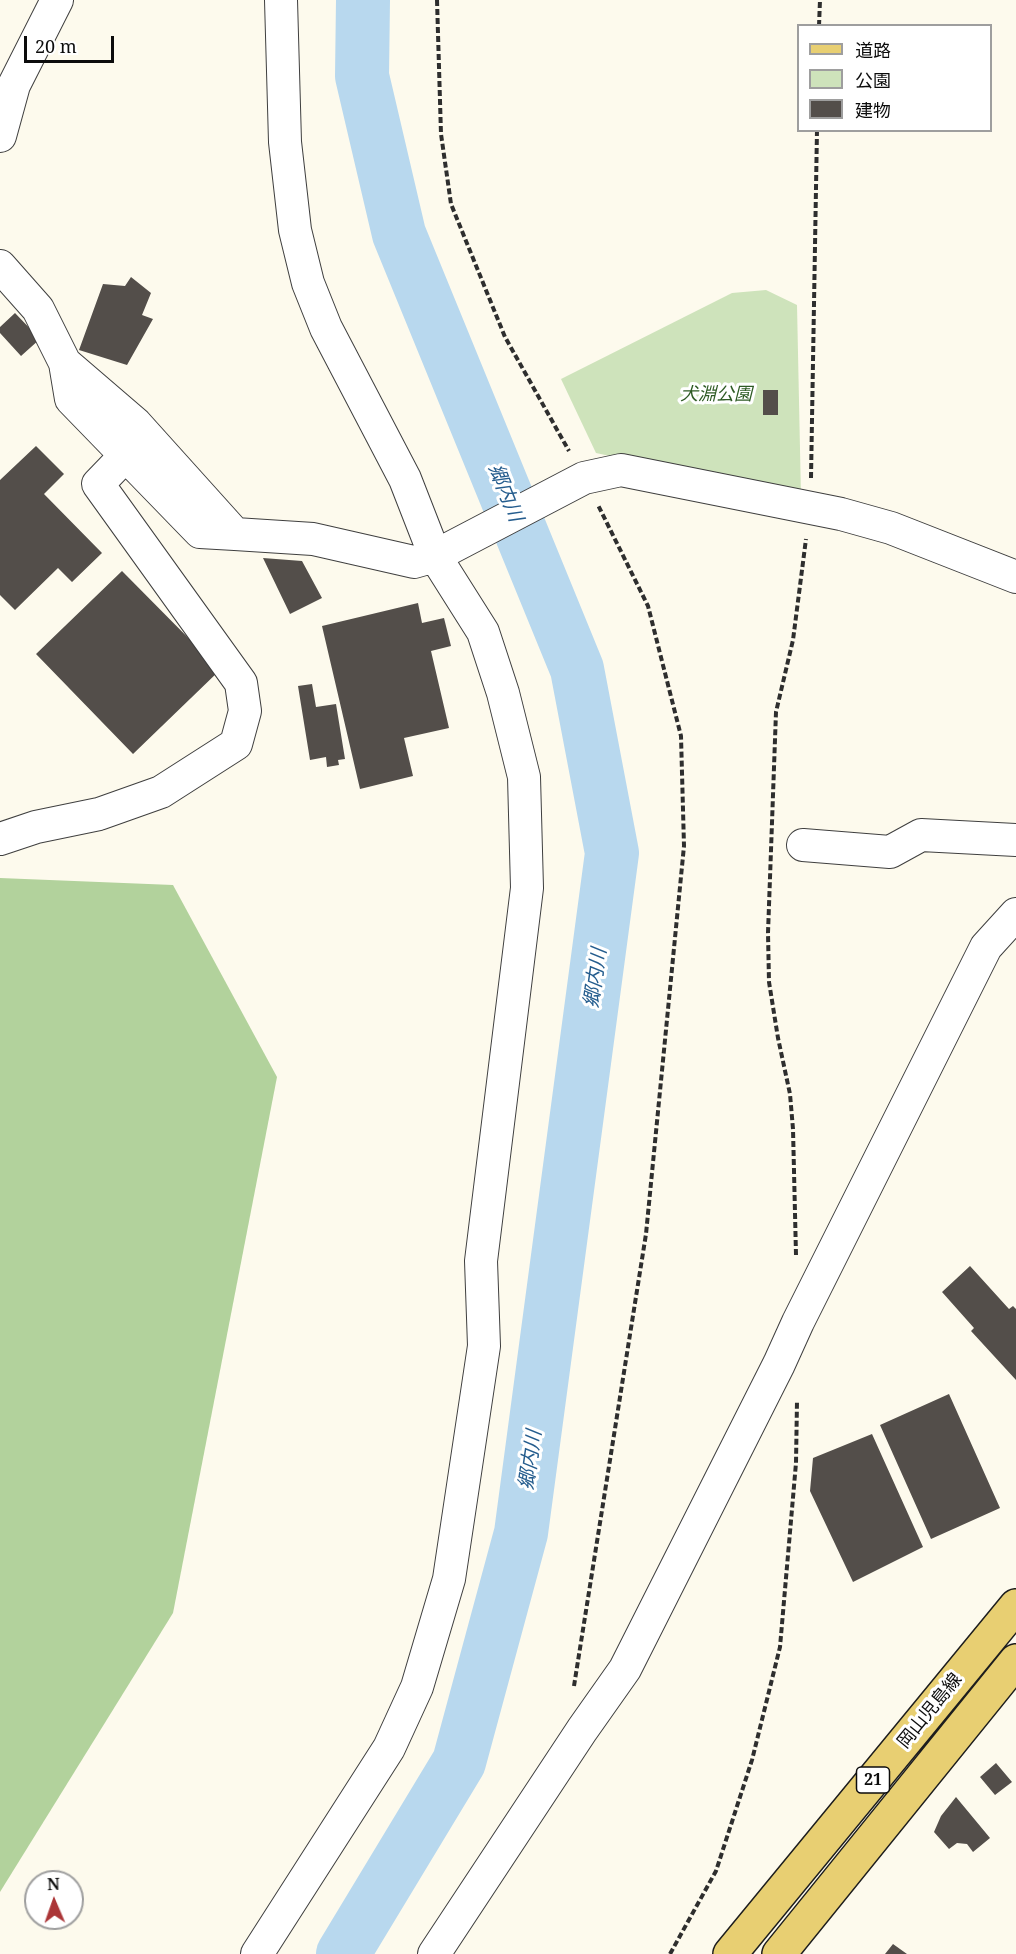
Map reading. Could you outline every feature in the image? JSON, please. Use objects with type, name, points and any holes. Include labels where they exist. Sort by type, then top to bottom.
[{"type":"main road","name":"岡山児島線","points":[[730,1954],[1016,1606]]},
{"type":"main road","name":"岡山児島線","points":[[779,1954],[1016,1661]]},
{"type":"street","points":[[0,136],[14,86],[57,0]]},
{"type":"street","points":[[257,1954],[388,1748],[417,1687],[449,1580],[484,1346],[481,1261],[527,888],[524,777],[503,693],[483,632],[326,328],[308,283],[295,230],[285,142],[281,0]]},
{"type":"street","points":[[0,266],[38,309],[65,363],[71,399],[200,532],[313,539],[414,562],[441,553],[585,478],[621,470],[841,514],[891,528],[1016,577]]},
{"type":"street","points":[[65,363],[136,424],[235,534]]},
{"type":"street","points":[[0,839],[36,827],[99,814],[161,792],[236,744],[245,711],[241,683],[98,484],[126,455]]},
{"type":"street","points":[[803,845],[890,852],[921,835],[1016,840]]},
{"type":"street","points":[[434,1954],[625,1669],[986,947],[1016,914]]},
{"type":"path","points":[[437,0],[441,134],[451,204],[505,337],[585,478],[648,606],[681,736],[684,846],[646,1234],[571,1710],[582,1730]]},
{"type":"path","points":[[819,24],[820,0]]},
{"type":"path","points":[[796,1256],[793,1129],[790,1094],[769,982],[769,922],[776,712],[793,640],[810,508],[817,132]]},
{"type":"path","points":[[670,1954],[716,1871],[752,1760],[780,1647],[796,1463],[797,1392]]},
{"type":"green space","name":"犬淵公園","points":[[766,290],[797,305],[801,497],[596,453],[561,379],[732,293]]},
{"type":"green space","points":[[0,878],[173,885],[277,1077],[173,1613],[0,1892]]},
{"type":"building","points":[[131,277],[151,293],[142,315],[153,319],[127,365],[79,350],[103,284],[125,286]]},
{"type":"building","points":[[15,313],[40,339],[21,356],[0,333],[0,327]]},
{"type":"building","points":[[763,390],[778,390],[778,415],[763,415]]},
{"type":"building","points":[[36,446],[64,474],[44,494],[102,553],[72,582],[58,568],[15,610],[0,595],[0,480]]},
{"type":"building","points":[[263,558],[302,561],[322,598],[290,614]]},
{"type":"building","points":[[122,571],[220,670],[133,754],[36,654]]},
{"type":"building","points":[[418,603],[422,623],[444,618],[451,646],[431,651],[449,728],[404,738],[413,776],[360,789],[322,626]]},
{"type":"building","points":[[312,684],[316,707],[336,704],[345,759],[338,760],[339,765],[327,767],[326,757],[310,760],[298,686]]},
{"type":"building","points":[[970,1266],[1009,1309],[1013,1306],[1016,1309],[1016,1380],[971,1331],[974,1328],[942,1292]]},
{"type":"building","points":[[949,1394],[1000,1508],[931,1539],[880,1425]]},
{"type":"building","points":[[872,1434],[923,1547],[853,1582],[810,1491],[813,1458]]},
{"type":"building","points":[[996,1763],[1012,1782],[995,1795],[980,1777]]},
{"type":"building","points":[[956,1797],[990,1838],[973,1852],[967,1844],[957,1843],[949,1849],[934,1832],[941,1816]]},
{"type":"building","points":[[893,1944],[907,1954],[885,1954]]},
{"type":"waterway","name":"郷内川","points":[[343,1954],[459,1762],[521,1533],[612,853],[577,669],[399,234],[362,76],[363,0]]}]
